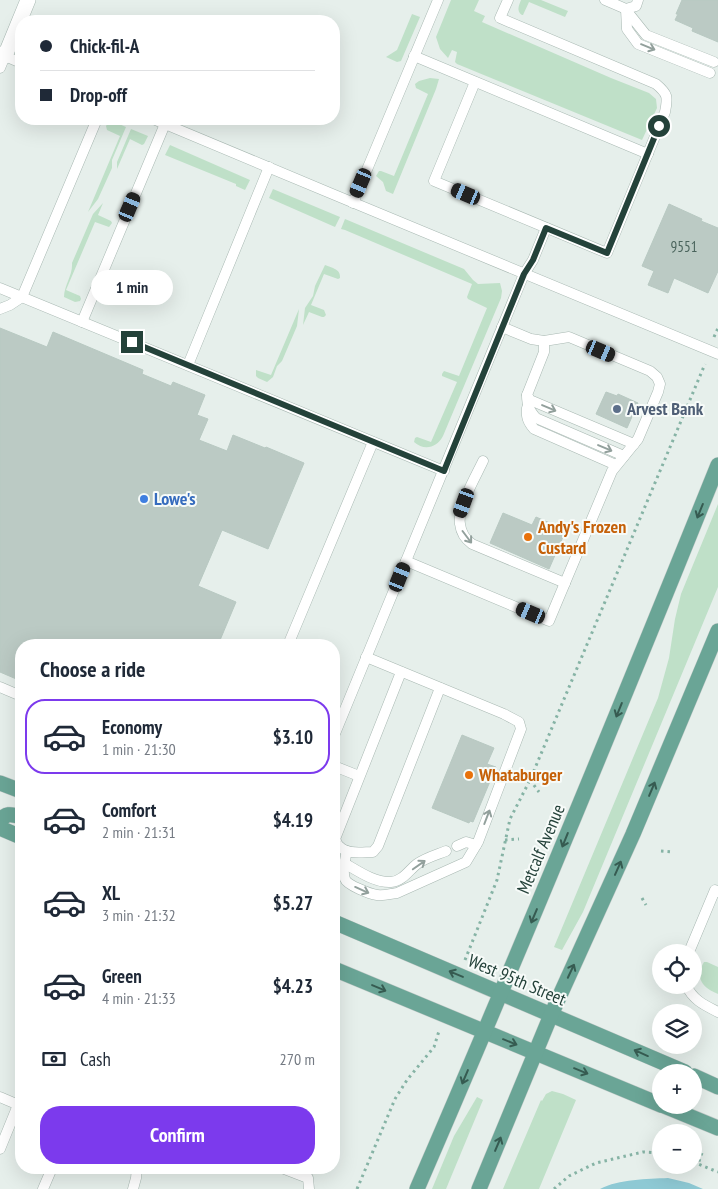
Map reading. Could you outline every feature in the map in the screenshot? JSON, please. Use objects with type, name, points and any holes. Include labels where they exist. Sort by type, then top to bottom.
[{"type":"main road","name":"Metcalf Avenue","points":[[417,1189],[485,1032],[718,465]]},
{"type":"main road","points":[[479,1189],[551,1015],[633,834],[718,631]]},
{"type":"main road","points":[[0,783],[15,789]]},
{"type":"main road","points":[[0,823],[6,814],[15,816]]},
{"type":"main road","points":[[0,828],[15,834]]},
{"type":"main road","name":"West 95th Street","points":[[340,925],[667,1064]]},
{"type":"main road","points":[[340,973],[652,1101]]},
{"type":"main road","points":[[702,1080],[718,1087]]},
{"type":"main road","points":[[684,1114],[718,1128]]},
{"type":"street","points":[[21,15],[28,0]]},
{"type":"street","points":[[2,59],[15,30]]},
{"type":"lane","points":[[353,203],[438,0]]},
{"type":"lane","points":[[475,82],[434,181],[607,253],[665,112],[668,100],[665,92],[656,84],[500,18],[508,0]]},
{"type":"lane","points":[[605,0],[626,9],[646,35],[714,62]]},
{"type":"lane","points":[[626,9],[636,6],[638,0]]},
{"type":"lane","points":[[626,9],[627,29],[638,44],[710,73]]},
{"type":"lane","points":[[414,56],[648,154]]},
{"type":"lane","points":[[2,59],[15,62]]},
{"type":"lane","points":[[0,309],[22,297],[94,125]]},
{"type":"lane","points":[[82,322],[165,125]]},
{"type":"lane","points":[[167,125],[715,352]]},
{"type":"lane","points":[[188,365],[269,167]]},
{"type":"lane","points":[[340,721],[524,274],[533,260],[546,228]]},
{"type":"lane","points":[[0,288],[444,471]]},
{"type":"lane","points":[[406,561],[549,621],[612,471],[638,439],[658,392],[660,384],[657,376],[650,371],[569,337],[544,341],[531,339],[502,327]]},
{"type":"lane","points":[[544,341],[544,352],[527,399],[526,415],[529,422],[534,429],[616,465]]},
{"type":"lane","points":[[527,399],[634,444]]},
{"type":"lane","points":[[527,399],[530,412],[536,418],[624,456]]},
{"type":"lane","points":[[291,639],[374,442]]},
{"type":"lane","points":[[483,461],[460,514],[459,523],[465,538],[472,544],[565,583]]},
{"type":"lane","points":[[347,851],[344,863],[345,879],[349,883],[375,895],[397,893],[466,862],[476,845],[521,729],[519,722],[504,714],[366,657]]},
{"type":"lane","points":[[340,825],[401,672]]},
{"type":"lane","points":[[0,687],[15,693]]},
{"type":"lane","points":[[340,847],[347,851],[373,852],[378,846],[440,688]]},
{"type":"lane","points":[[340,768],[359,776]]},
{"type":"lane","points":[[456,846],[466,842],[476,845]]},
{"type":"lane","points":[[344,863],[366,875],[393,882],[406,875],[417,864],[446,851]]},
{"type":"lane","points":[[692,944],[717,888]]},
{"type":"lane","points":[[692,994],[702,1004],[718,1012]]},
{"type":"lane","points":[[0,1097],[15,1103]]},
{"type":"lane","points":[[0,1149],[15,1116]]},
{"type":"lane","points":[[43,1189],[49,1174]]},
{"type":"lane","points":[[133,1189],[136,1174]]},
{"type":"lane","points":[[298,1174],[308,1178],[310,1189]]},
{"type":"path","points":[[459,976],[470,944],[497,880],[510,820],[530,780],[715,352],[713,340],[718,328]]},
{"type":"path","points":[[530,780],[539,792]]},
{"type":"path","points":[[505,840],[519,839]]},
{"type":"path","points":[[661,851],[673,852]]},
{"type":"path","points":[[642,898],[646,905]]},
{"type":"path","points":[[357,1189],[395,1099],[407,1080],[434,1047],[444,1016]]},
{"type":"path","points":[[554,1189],[569,1176],[596,1163],[643,1152],[652,1152]]},
{"type":"path","points":[[702,1165],[718,1172]]},
{"type":"green space","points":[[451,0],[479,0],[474,11],[485,16],[482,22],[649,93],[656,99],[657,108],[642,140],[457,64],[455,62],[457,52],[452,50],[448,58],[440,49],[436,37]]},
{"type":"green space","points":[[521,0],[541,0],[568,11],[565,17],[529,2],[522,15],[519,10]]},
{"type":"green space","points":[[412,14],[420,17],[401,61],[397,62],[386,57],[397,50]]},
{"type":"green space","points":[[430,78],[439,79],[436,89],[393,194],[386,191],[383,182],[376,176],[381,171],[394,176],[428,94],[416,88],[415,84]]},
{"type":"green space","points":[[121,125],[126,127],[112,160],[112,168],[98,199],[88,212],[120,136],[107,130],[106,126]]},
{"type":"green space","points":[[131,129],[148,136],[142,145],[130,139],[117,169],[117,162]]},
{"type":"green space","points":[[170,145],[250,180],[245,190],[236,186],[236,184],[165,155]]},
{"type":"green space","points":[[273,189],[340,217],[335,227],[269,198]]},
{"type":"green space","points":[[103,203],[98,215],[112,223],[109,227],[95,222],[66,290],[80,296],[80,301],[75,302],[64,297],[72,263],[93,214]]},
{"type":"green space","points":[[345,219],[464,269],[478,284],[500,283],[501,298],[443,436],[434,446],[422,447],[414,442],[415,438],[431,442],[457,382],[442,376],[442,374],[444,371],[459,376],[487,308],[468,299],[472,284],[341,229]]},
{"type":"green space","points":[[325,265],[338,271],[340,278],[324,274],[311,305],[324,310],[326,315],[322,317],[309,312],[303,325],[305,308],[313,296],[315,286]]},
{"type":"green space","points":[[299,309],[297,326],[273,377],[267,382],[258,378],[256,370],[271,375]]},
{"type":"green space","points":[[718,504],[718,587],[583,912],[562,950],[554,947],[658,698],[669,658],[681,594]]},
{"type":"green space","points":[[704,962],[707,962],[718,967],[718,994],[708,989],[702,982],[702,966]]},
{"type":"green space","points":[[552,1091],[576,1100],[539,1189],[503,1189],[541,1100]]},
{"type":"green space","points":[[477,1097],[483,1100],[446,1189],[432,1189],[454,1136]]},
{"type":"water","points":[[668,1178],[689,1183],[703,1189],[600,1189],[624,1181]]},
{"type":"building","points":[[682,0],[718,0],[718,42],[692,31],[693,28],[675,20]]},
{"type":"building","points":[[669,204],[718,228],[718,271],[708,293],[674,278],[668,293],[648,285],[654,271],[642,266]]},
{"type":"building","name":"Lowe's","points":[[0,328],[47,347],[53,332],[143,370],[142,374],[171,386],[173,382],[205,395],[197,415],[208,419],[199,440],[227,451],[233,435],[304,463],[268,549],[222,530],[198,586],[236,602],[221,639],[15,639],[15,678],[0,672]]},
{"type":"building","name":"Arvest Bank","points":[[606,392],[617,396],[618,394],[638,403],[627,428],[596,414]]},
{"type":"building","name":"Andy's Frozen Custard","points":[[503,513],[532,525],[536,517],[566,530],[549,569],[490,543]]},
{"type":"building","name":"Whataburger","points":[[462,735],[494,748],[487,764],[496,767],[473,822],[470,821],[469,823],[432,808]]},
{"type":"place","name":"Arvest Bank","points":[[617,409]]},
{"type":"place","name":"Lowe's","points":[[144,499]]},
{"type":"place","name":"Andy's Frozen Custard","points":[[528,537]]},
{"type":"place","name":"Whataburger","points":[[469,775]]},
{"type":"route","points":[[132,342],[444,471],[524,274],[533,260],[546,228],[607,253],[659,126]]}]
